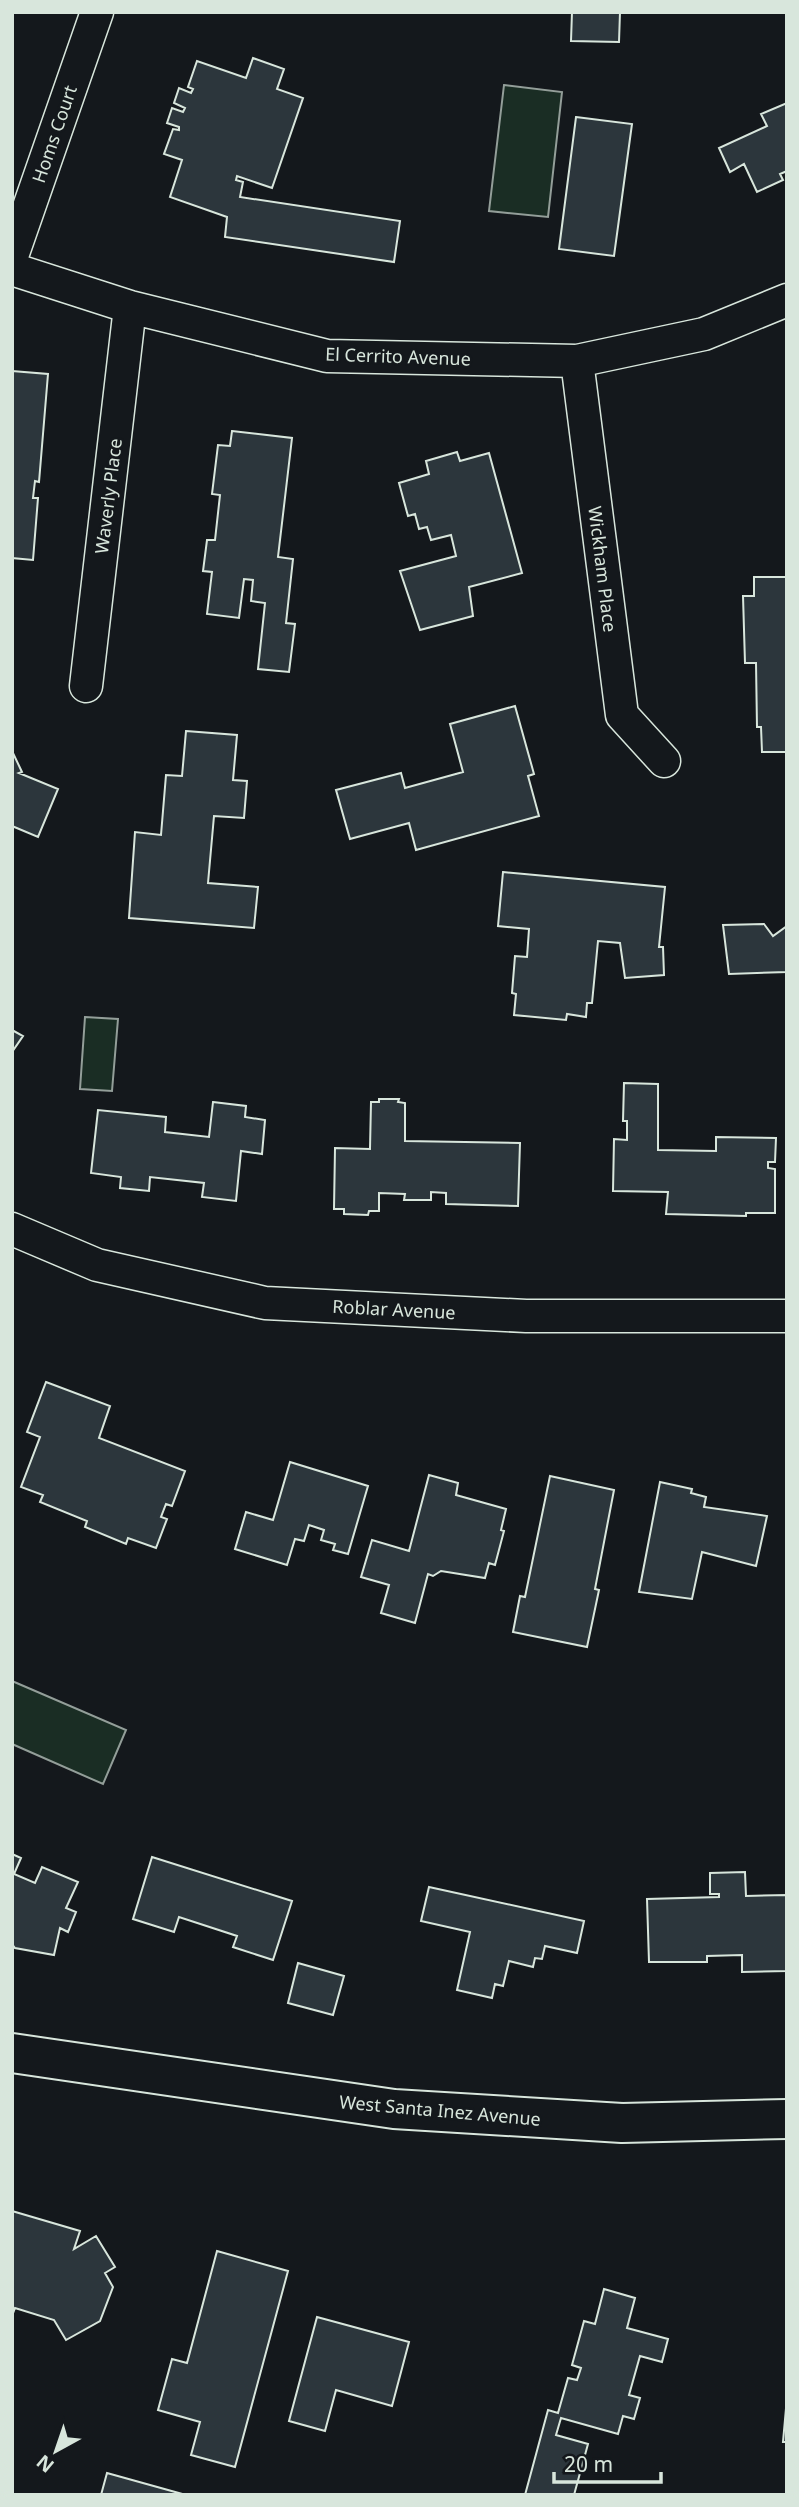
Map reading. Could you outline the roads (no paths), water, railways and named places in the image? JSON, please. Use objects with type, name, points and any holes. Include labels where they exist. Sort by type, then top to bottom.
[{"type":"street","name":"Homs Court","points":[[12,256],[97,12]]},
{"type":"street","name":"El Cerrito Avenue","points":[[12,269],[131,307],[327,356],[576,361],[704,334],[787,300]]},
{"type":"street","name":"Waverly Place","points":[[86,686],[131,307]]},
{"type":"street","name":"Wickham Place","points":[[576,361],[622,715],[664,761]]},
{"type":"street","name":"Roblar Avenue","points":[[12,1229],[97,1265],[265,1303],[526,1316],[787,1316]]},
{"type":"street","name":"West Santa Inez Avenue","points":[[12,2053],[394,2109],[622,2123],[787,2119]]}]
